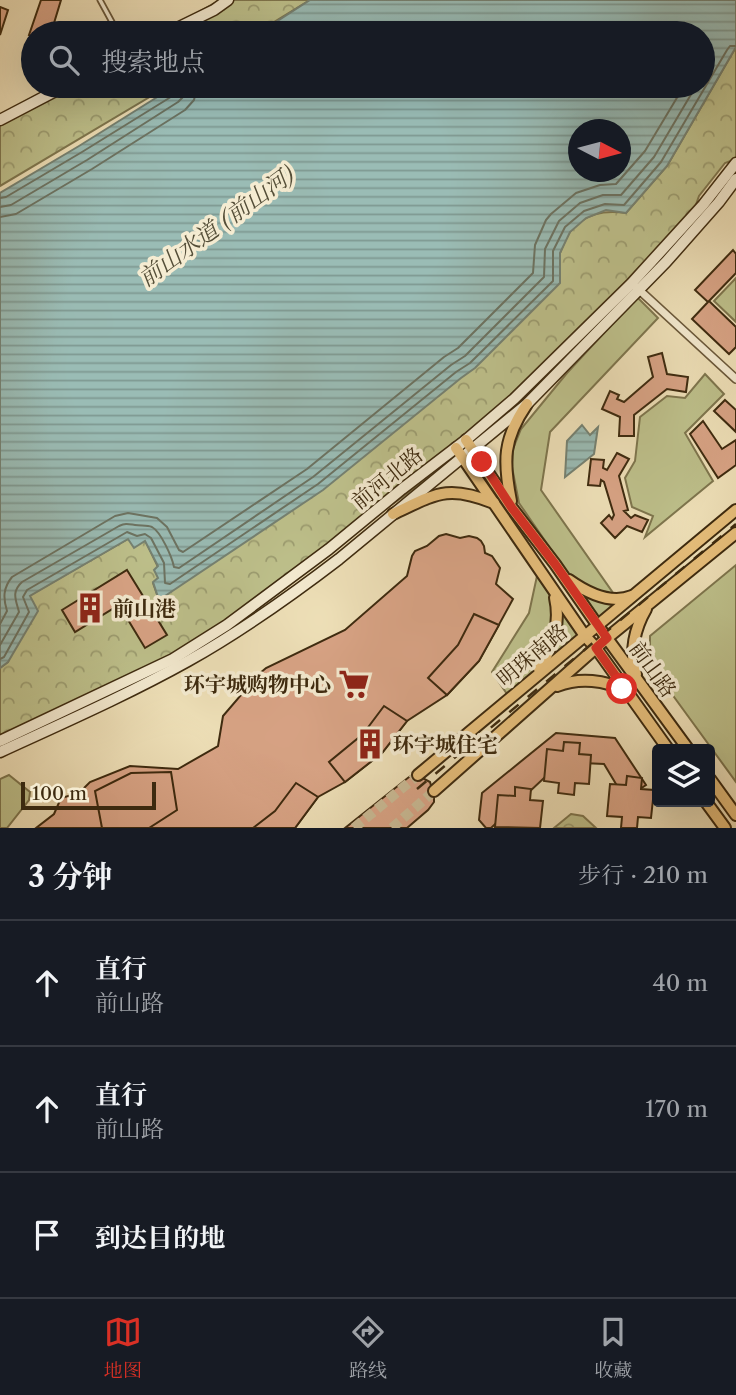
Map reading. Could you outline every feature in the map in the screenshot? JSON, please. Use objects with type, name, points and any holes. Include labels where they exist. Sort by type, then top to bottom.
[{"type":"main road","points":[[192,21],[228,0]]},
{"type":"main road","points":[[0,120],[42,98]]},
{"type":"main road","name":"前河北路","points":[[0,741],[173,659],[227,625],[469,444],[527,404],[635,287],[736,163]]},
{"type":"main road","name":"前河北路","points":[[469,444],[514,398],[666,262],[736,179]]},
{"type":"main road","points":[[512,508],[506,474],[506,450],[517,419],[527,404]]},
{"type":"main road","name":"前山路","points":[[469,444],[512,508],[684,744]]},
{"type":"main road","name":"前河北路","points":[[0,752],[120,697],[190,661],[310,581],[393,514],[459,452]]},
{"type":"main road","name":"前山路","points":[[459,452],[585,636],[664,744]]},
{"type":"main road","points":[[393,514],[430,496],[445,492],[471,494],[494,503]]},
{"type":"main road","name":"明珠南路","points":[[418,775],[736,510]]},
{"type":"main road","name":"明珠南路","points":[[434,791],[607,638],[736,533]]},
{"type":"main road","points":[[562,575],[584,590],[606,598],[621,600],[637,593]]},
{"type":"main road","points":[[529,682],[545,660],[555,638],[558,615],[550,586]]},
{"type":"main road","points":[[640,683],[632,659],[641,618],[651,602]]},
{"type":"main road","points":[[548,690],[564,683],[587,681],[607,683],[627,692]]},
{"type":"main road","points":[[715,786],[736,815]]},
{"type":"main road","points":[[710,807],[725,828]]},
{"type":"street","points":[[635,287],[736,379]]},
{"type":"lane","points":[[100,0],[111,21]]},
{"type":"green space","points":[[220,0],[310,0],[276,21],[183,21]]},
{"type":"green space","points":[[736,47],[736,159],[725,163],[699,196],[691,219],[515,407],[440,470],[204,639],[0,737],[0,668],[8,662],[29,596],[128,539],[145,540],[158,567],[158,578],[153,583],[159,600],[560,253],[569,234],[582,221],[595,214],[626,213],[667,166],[706,98],[715,98],[715,83]]},
{"type":"green space","points":[[42,98],[148,98],[0,186],[0,120]]},
{"type":"green space","points":[[736,278],[736,322],[714,301]]},
{"type":"green space","points":[[637,297],[658,318],[550,432],[541,490],[618,600],[599,619],[519,503],[512,467],[513,449],[521,429],[567,373]]},
{"type":"green space","points":[[705,374],[724,394],[685,433],[713,481],[645,537],[653,516],[632,507],[625,478],[635,461],[640,417],[667,396],[685,398]]},
{"type":"green space","points":[[736,565],[736,782],[715,753],[715,744],[708,744],[650,664],[650,636]]},
{"type":"green space","points":[[537,576],[578,635],[507,694],[492,672],[529,613]]},
{"type":"green space","points":[[9,775],[30,792],[29,800],[7,828],[0,828],[0,779]]},
{"type":"green space","points":[[571,814],[583,816],[596,828],[554,828]]},
{"type":"water","points":[[310,0],[736,0],[736,47],[715,83],[715,21],[278,21]]},
{"type":"water","name":"前山水道 (前山河)","points":[[156,98],[706,98],[667,166],[626,213],[606,210],[586,218],[570,232],[560,253],[560,283],[475,368],[323,490],[159,600],[153,582],[158,578],[154,570],[158,566],[145,541],[134,548],[128,539],[30,596],[38,611],[8,662],[0,668],[0,193]]},
{"type":"water","points":[[582,425],[590,435],[598,427],[594,454],[565,477],[567,441]]},
{"type":"building","points":[[41,0],[61,0],[55,21],[34,21]]},
{"type":"building","points":[[0,7],[8,10],[0,35]]},
{"type":"building","points":[[733,250],[736,254],[736,273],[709,301],[736,327],[736,347],[729,354],[692,319],[708,302],[695,290]]},
{"type":"building","points":[[662,353],[667,374],[688,377],[686,392],[667,389],[634,415],[634,436],[619,436],[620,417],[602,409],[610,391],[619,395],[617,399],[624,402],[653,377],[648,357]]},
{"type":"building","points":[[725,400],[736,410],[736,432],[714,411]]},
{"type":"building","points":[[703,421],[722,449],[736,440],[736,465],[718,478],[690,434]]},
{"type":"building","points":[[617,453],[629,459],[619,476],[628,510],[624,511],[631,518],[635,515],[648,520],[642,532],[627,526],[615,538],[601,523],[609,515],[612,519],[614,515],[604,482],[601,480],[600,486],[588,485],[591,459],[604,460],[603,468],[607,470]]},
{"type":"building","name":"环宇城购物中心","points":[[446,534],[460,538],[469,536],[481,541],[485,553],[492,556],[500,568],[496,584],[513,599],[479,661],[447,695],[407,721],[382,753],[345,782],[318,797],[295,828],[36,828],[54,814],[61,798],[79,793],[90,782],[130,766],[178,769],[218,746],[223,716],[259,674],[266,668],[345,630],[407,576],[415,551]]},
{"type":"building","name":"前山港","points":[[127,570],[167,635],[145,648],[119,605],[75,632],[62,610]]},
{"type":"building","name":"环宇城住宅","points":[[474,614],[499,625],[479,661],[447,695],[428,678],[458,645]]},
{"type":"building","name":"环宇城住宅","points":[[384,706],[407,721],[382,753],[345,782],[329,762],[363,734]]},
{"type":"building","points":[[556,733],[615,738],[646,785],[625,799],[604,764],[561,762],[491,828],[486,828],[479,820],[482,793]]},
{"type":"building","points":[[564,742],[580,743],[579,754],[591,755],[589,784],[575,783],[574,795],[558,793],[559,783],[544,781],[547,749],[563,751]]},
{"type":"building","points":[[171,772],[177,810],[149,828],[102,828],[95,791],[131,773]]},
{"type":"building","points":[[415,774],[430,782],[434,802],[407,828],[345,828],[409,777]]},
{"type":"building","points":[[627,776],[642,778],[641,789],[652,790],[651,818],[638,817],[637,828],[621,828],[622,817],[607,816],[610,784],[626,785]]},
{"type":"building","points":[[296,783],[318,797],[295,828],[253,828],[275,811]]},
{"type":"building","points":[[515,787],[531,789],[530,800],[543,801],[540,828],[495,827],[498,795],[515,796]]},
{"type":"tunnel","points":[[354,828],[418,775]]},
{"type":"tunnel","points":[[392,828],[434,791]]},
{"type":"railway","points":[[417,789],[736,524]]},
{"type":"place","name":"前山港","points":[[90,608]]},
{"type":"place","name":"环宇城购物中心","points":[[354,684]]},
{"type":"place","name":"环宇城住宅","points":[[370,744]]},
{"type":"route","points":[[482,462],[512,508],[607,638],[596,648],[627,692],[622,689]]}]
